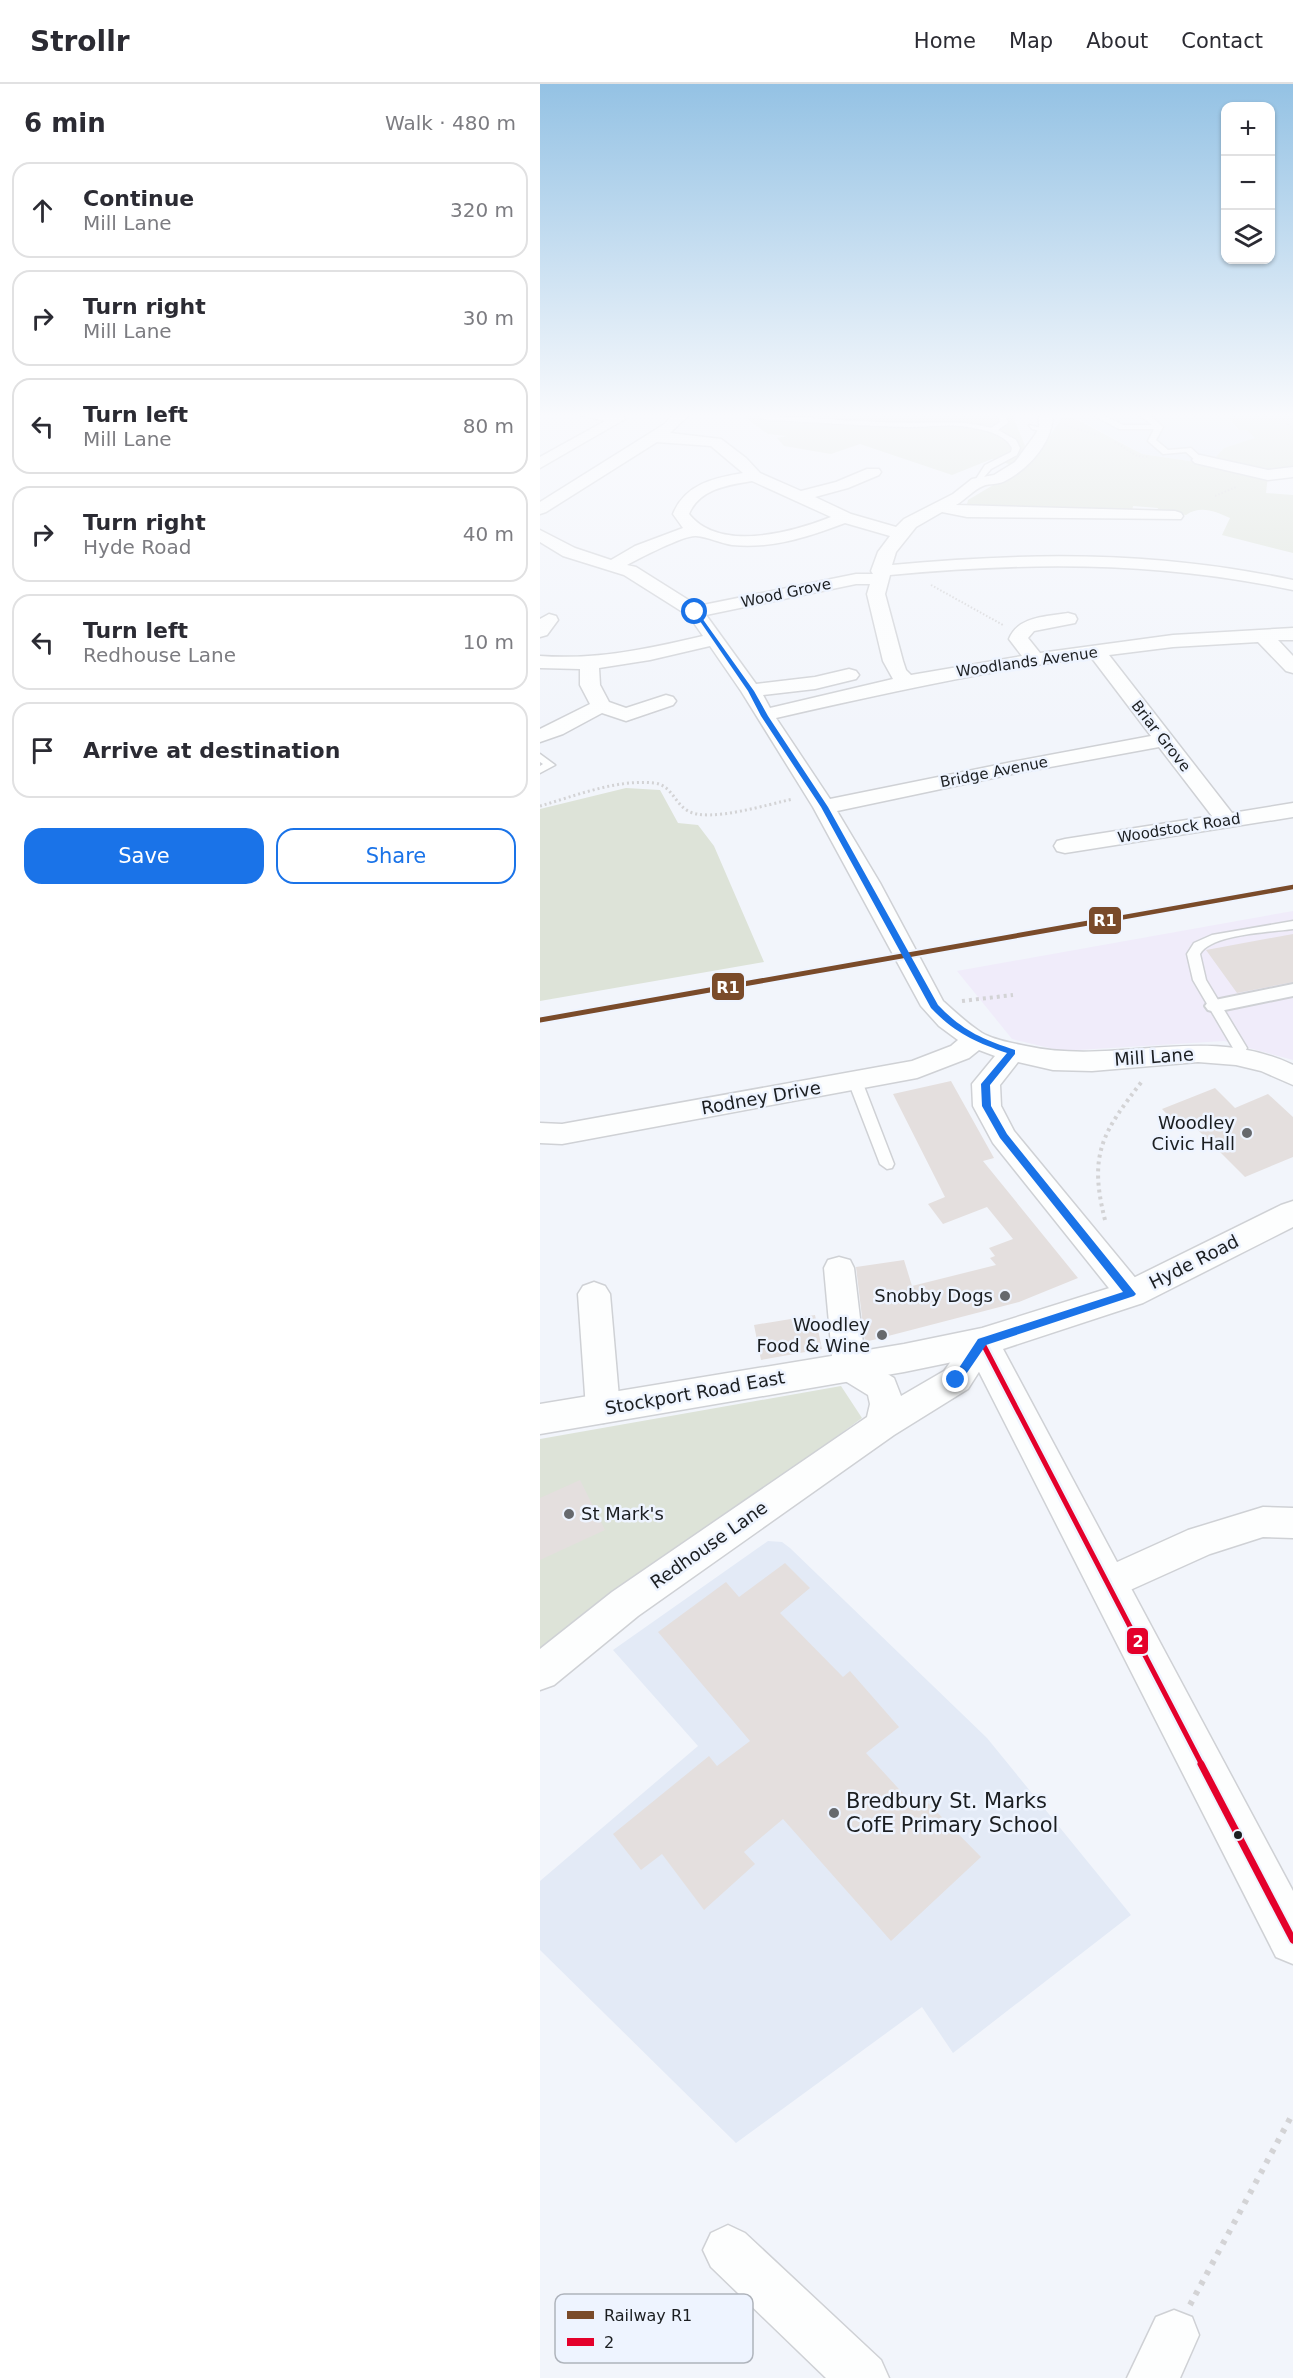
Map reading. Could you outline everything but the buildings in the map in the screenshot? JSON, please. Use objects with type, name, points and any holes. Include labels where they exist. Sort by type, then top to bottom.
[{"type":"main road","name":"Hyde Road","points":[[849,1367],[904,1359],[982,1342],[1131,1294],[1293,1212]]},
{"type":"main road","points":[[982,1342],[1293,1940]]},
{"type":"main road","name":"Stockport Road East","points":[[540,1419],[849,1367]]},
{"type":"street","points":[[684,519],[694,530],[740,540],[794,536],[839,519]]},
{"type":"street","points":[[851,519],[875,528],[900,533]]},
{"type":"street","points":[[907,682],[897,672],[892,661],[876,594],[879,575],[887,552],[900,533],[917,519]]},
{"type":"street","points":[[614,565],[641,550],[694,530]]},
{"type":"street","name":"Mill Lane","points":[[540,535],[569,552],[630,571],[695,612],[751,691],[820,800],[928,996],[948,1020],[975,1040],[1012,1052],[1053,1061],[1092,1062],[1198,1053],[1236,1056],[1270,1065],[1293,1076]]},
{"type":"street","points":[[540,558],[569,552]]},
{"type":"street","name":"Wood Grove","points":[[695,612],[879,575],[903,568],[1004,561],[1118,561],[1167,564],[1232,573],[1293,585]]},
{"type":"street","points":[[1035,659],[1018,639],[1021,631],[1028,626],[1068,619]]},
{"type":"street","name":"Woodlands Avenue","points":[[765,716],[907,682],[1035,659],[1173,641],[1293,634]]},
{"type":"street","points":[[1262,635],[1293,667]]},
{"type":"street","points":[[540,662],[589,664],[625,659],[715,639]]},
{"type":"street","name":"Briar Grove","points":[[1096,652],[1226,820]]},
{"type":"street","points":[[751,691],[815,683],[861,673],[892,661]]},
{"type":"street","points":[[589,664],[590,685],[600,706]]},
{"type":"street","points":[[540,736],[563,727],[572,719],[600,706],[626,715],[666,701]]},
{"type":"street","name":"Bridge Avenue","points":[[820,800],[1165,740]]},
{"type":"street","name":"Woodstock Road","points":[[1065,846],[1293,810]]},
{"type":"street","points":[[1215,1006],[1293,990]]},
{"type":"street","name":"Rodney Drive","points":[[540,1133],[562,1134],[917,1069],[960,1052],[975,1040]]},
{"type":"street","points":[[1012,1052],[986,1084],[987,1106],[1003,1136],[1131,1294]]},
{"type":"street","points":[[937,1062],[953,1066],[986,1084]]},
{"type":"street","points":[[839,1268],[849,1367],[882,1387],[887,1404],[882,1425]]},
{"type":"street","points":[[594,1294],[603,1409]]},
{"type":"street","name":"Redhouse Lane","points":[[540,1672],[625,1604],[882,1425],[956,1380],[982,1342]]},
{"type":"street","points":[[1108,1584],[1201,1541],[1263,1522],[1293,1523]]},
{"type":"street","points":[[728,2250],[863,2378]]},
{"type":"lane","points":[[540,757],[550,765],[540,770]]},
{"type":"lane","points":[[1236,1056],[1240,1048],[1197,978],[1192,961],[1196,947],[1212,939],[1293,925]]},
{"type":"lane","points":[[855,1081],[887,1164]]},
{"type":"path","points":[[903,568],[1010,628],[1021,631]]},
{"type":"path","points":[[540,806],[622,785],[651,782],[666,786],[684,812],[694,815],[709,816],[820,800]]},
{"type":"path","points":[[928,996],[1014,995]]},
{"type":"path","points":[[1106,1224],[1098,1197],[1095,1168],[1102,1140],[1119,1111],[1155,1064],[1153,1056]]},
{"type":"path","points":[[1163,2356],[1293,2113]]},
{"type":"shaded area","points":[[1230,519],[1293,519],[1293,553],[1222,535]]},
{"type":"shaded area","points":[[626,788],[660,790],[678,823],[698,825],[714,846],[764,962],[540,1001],[540,809]]},
{"type":"shaded area","points":[[1293,911],[1293,1060],[1224,1041],[1062,1051],[1012,1039],[957,971]]},
{"type":"shaded area","points":[[841,1386],[862,1418],[540,1654],[540,1439]]},
{"type":"shaded area","name":"Bredbury St. Marks CofE Primary School","points":[[768,1541],[782,1542],[790,1548],[987,1738],[1131,1915],[953,2053],[922,2007],[736,2143],[540,1950],[540,1881],[698,1746],[613,1650]]},
{"type":"rail line","name":"R1","points":[[540,1020],[1293,887]]},
{"type":"transit line","name":"2","points":[[982,1342],[1293,1940]]},
{"type":"place","name":"Woodley Civic Hall","points":[[1247,1133]]},
{"type":"place","name":"Snobby Dogs","points":[[1005,1296]]},
{"type":"place","name":"Woodley Food & Wine","points":[[882,1335]]},
{"type":"place","name":"St Mark's","points":[[569,1514]]},
{"type":"place","name":"Bredbury St. Marks CofE Primary School","points":[[834,1813]]},
{"type":"route","points":[[695,612],[751,691],[824,807],[934,1006],[948,1020],[975,1040],[1012,1052],[986,1084],[987,1106],[1003,1136],[1131,1294],[982,1342],[956,1380]]}]
